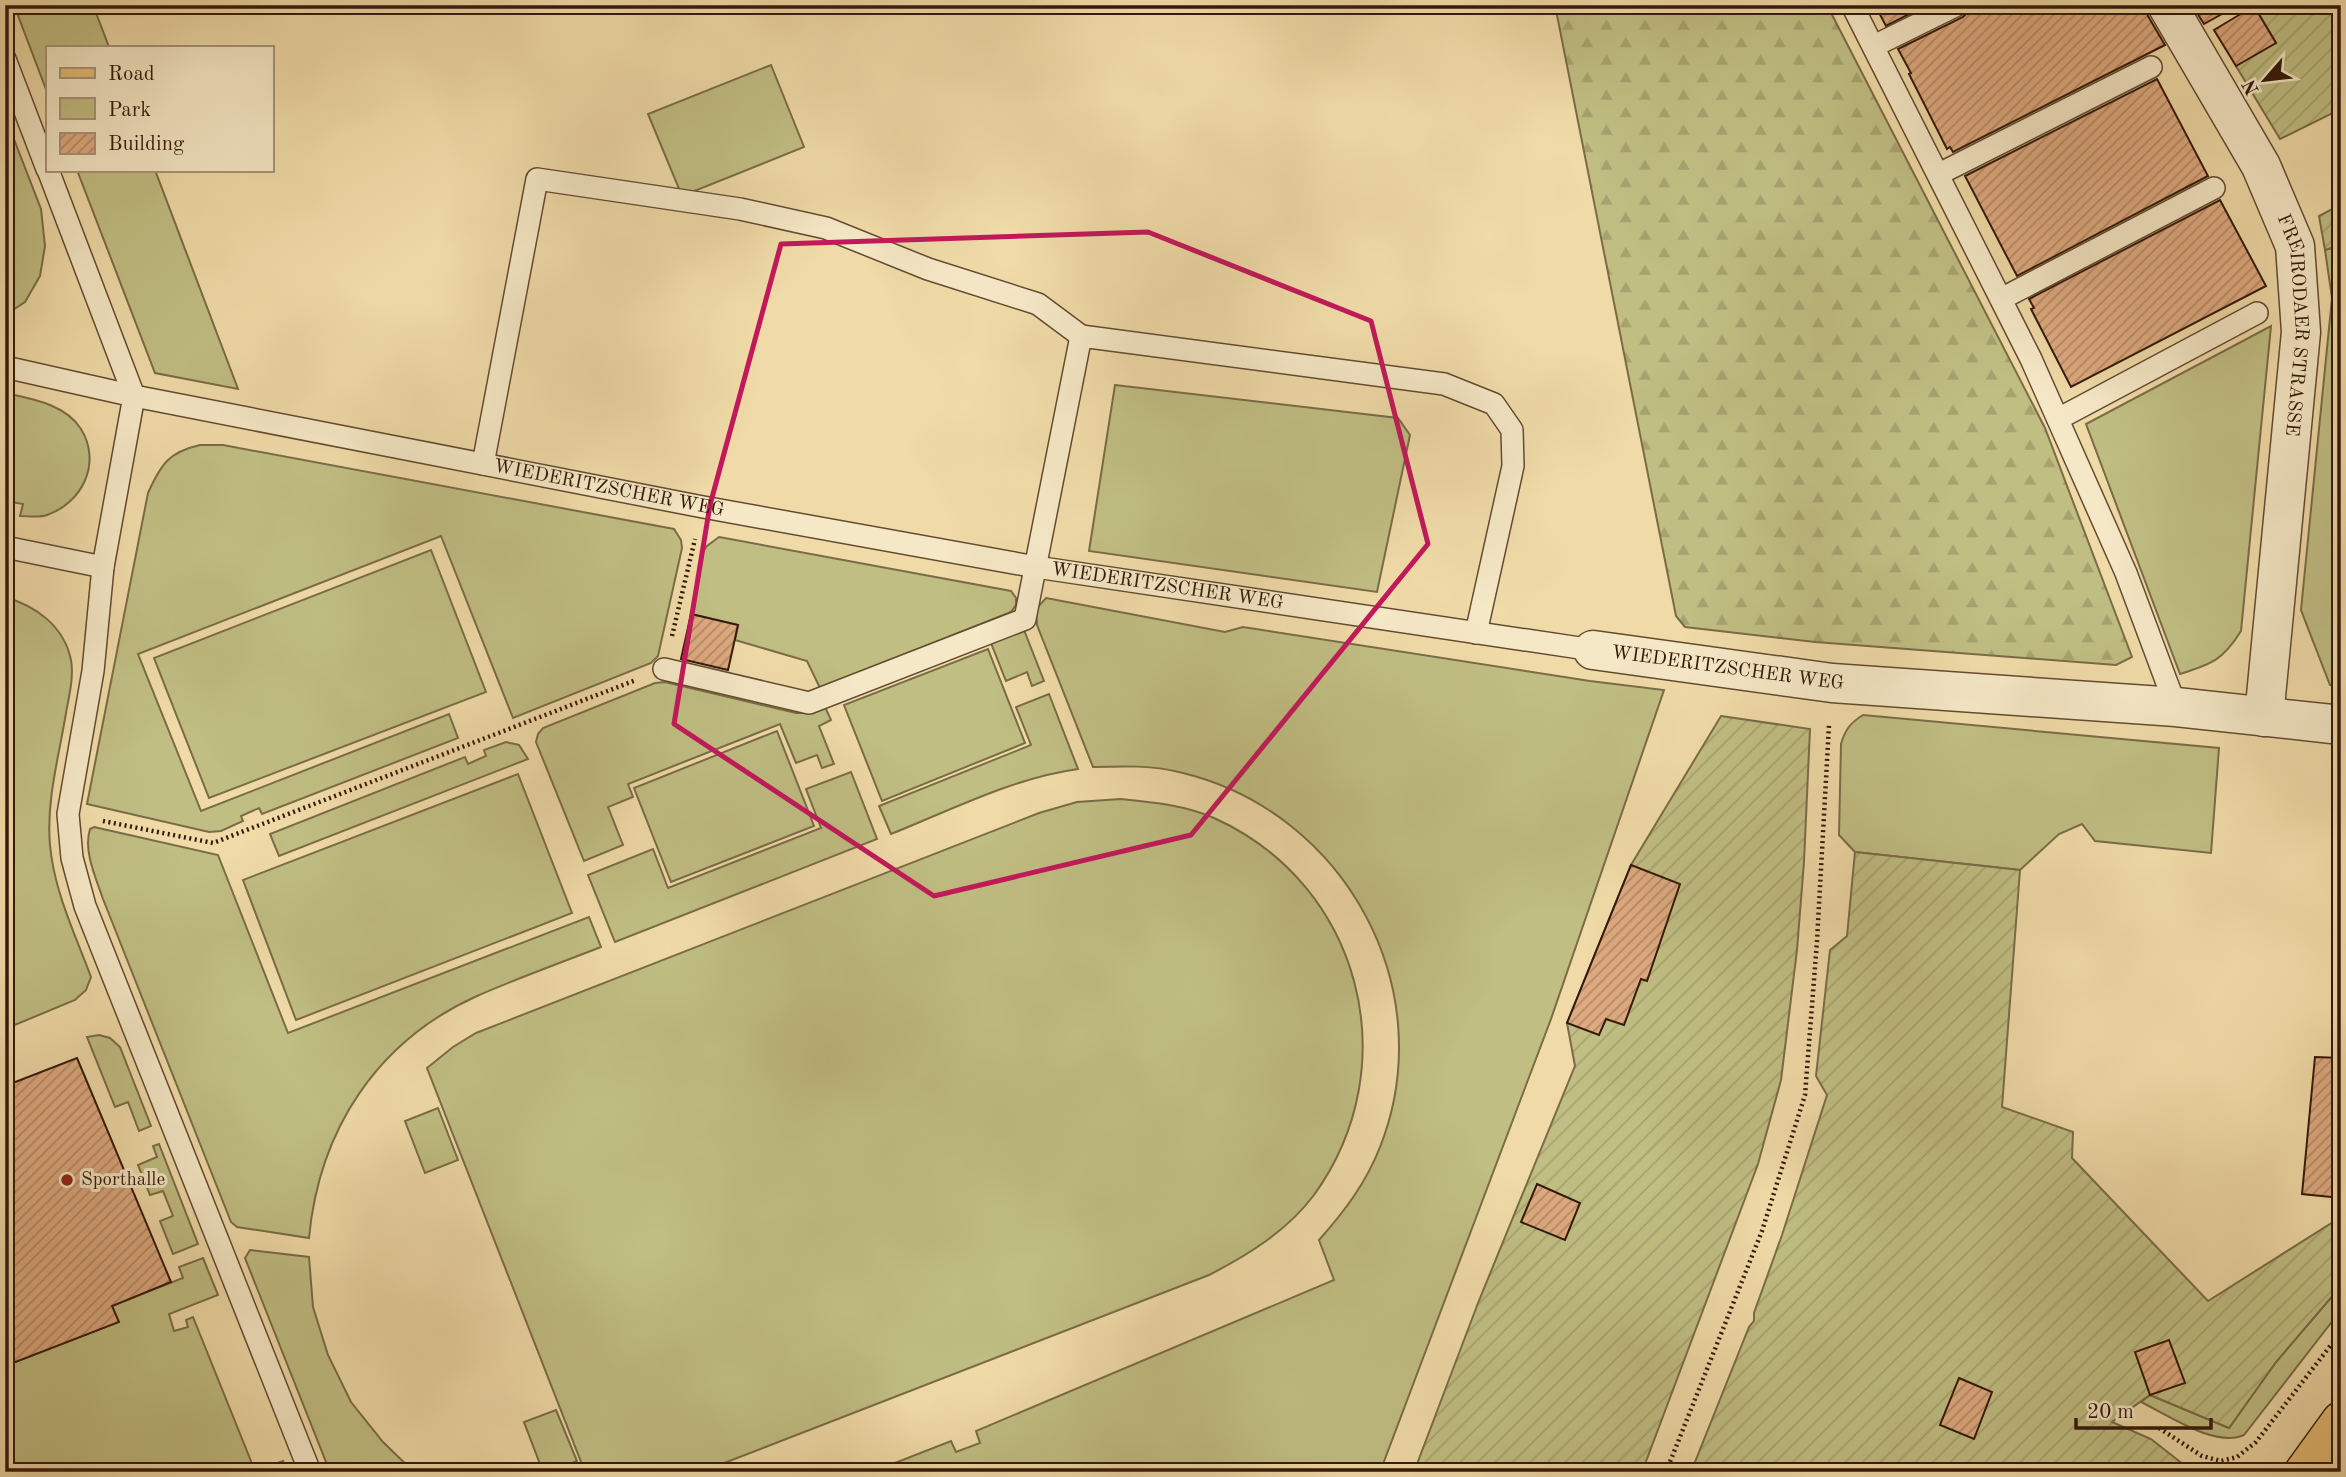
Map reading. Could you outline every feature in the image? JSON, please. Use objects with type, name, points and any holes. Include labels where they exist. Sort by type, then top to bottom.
[{"type":"main road","points":[[2304,1472],[2341,1421]]},
{"type":"street","name":"FREIRODAER STRASSE","points":[[2167,5],[2261,166],[2295,246],[2301,332],[2264,717]]},
{"type":"street","name":"WIEDERITZSCHER WEG","points":[[1593,650],[1832,683],[2176,707],[2341,724]]},
{"type":"lane","points":[[1852,5],[1939,174],[2058,419],[2126,573],[2176,707]]},
{"type":"lane","points":[[1874,46],[1956,5]]},
{"type":"lane","points":[[5,59],[46,166]]},
{"type":"lane","points":[[1939,174],[2151,67]]},
{"type":"lane","points":[[48,172],[134,396],[103,567],[93,671],[68,814],[72,859],[85,906],[310,1472]]},
{"type":"lane","points":[[483,464],[537,180],[740,209],[827,228],[928,269],[1038,304],[1081,336],[1444,384],[1494,404],[1512,430],[1513,466],[1476,633]]},
{"type":"lane","points":[[2001,299],[2214,188]]},
{"type":"lane","points":[[2058,419],[2257,313]]},
{"type":"lane","points":[[664,669],[808,703],[1025,619],[1081,336]]},
{"type":"lane","name":"WIEDERITZSCHER WEG","points":[[5,367],[134,396],[703,508],[1037,567],[1593,650]]},
{"type":"lane","points":[[5,547],[103,567]]},
{"type":"path","points":[[68,814],[213,843],[664,669],[703,508]]},
{"type":"path","points":[[1666,1472],[1762,1231],[1805,1095],[1829,730]]},
{"type":"path","points":[[2159,1428],[2202,1456],[2221,1461],[2237,1457],[2256,1443],[2341,1332]]},
{"type":"highlighted area","points":[[1148,232],[1371,321],[1428,544],[1191,835],[934,896],[674,724],[710,505],[781,244]]},
{"type":"green space","points":[[14,5],[93,5],[109,46],[46,46],[46,89]]},
{"type":"green space","points":[[1555,5],[1827,5],[2045,428],[2132,657],[2116,665],[1815,642],[1685,627],[1676,616]]},
{"type":"green space","points":[[2341,5],[2341,109],[2280,139],[2236,66],[2276,43],[2254,6]]},
{"type":"green space","points":[[771,65],[804,147],[682,196],[648,114]]},
{"type":"green space","points":[[5,116],[41,209],[45,246],[40,276],[25,302],[5,315]]},
{"type":"green space","points":[[78,172],[156,172],[238,389],[155,373]]},
{"type":"green space","points":[[2334,208],[2341,220],[2341,245],[2325,250],[2319,216]]},
{"type":"green space","points":[[2341,245],[2341,686],[2330,685],[2301,610],[2332,298],[2325,250]]},
{"type":"green space","points":[[2271,326],[2241,631],[2216,660],[2180,674],[2086,424]]},
{"type":"green space","points":[[1115,385],[1398,418],[1410,435],[1377,592],[1089,551]]},
{"type":"green space","points":[[5,393],[37,400],[57,408],[74,421],[87,442],[89,468],[79,491],[70,501],[47,515],[20,516],[23,504],[5,501]]},
{"type":"green space","points":[[200,445],[223,445],[674,529],[681,540],[682,548],[658,656],[651,663],[513,718],[441,536],[138,654],[201,811],[449,714],[458,738],[262,814],[259,808],[241,816],[243,821],[221,831],[209,832],[87,804],[148,493],[167,461],[181,451]]},
{"type":"green space","points":[[719,537],[1011,591],[1016,598],[1016,605],[1011,612],[820,688],[807,661],[735,640],[738,625],[691,614],[702,553]]},
{"type":"green space","points":[[431,550],[486,692],[209,798],[154,658]]},
{"type":"green space","points":[[5,597],[27,606],[47,619],[62,637],[71,660],[71,686],[51,795],[50,845],[61,896],[91,977],[86,990],[75,1000],[5,1029]]},
{"type":"green space","points":[[1046,598],[1225,632],[1243,627],[1664,690],[1551,1019],[1380,1472],[872,1472],[951,1441],[956,1452],[980,1443],[976,1431],[1334,1280],[1319,1240],[1346,1208],[1368,1173],[1380,1147],[1396,1087],[1398,1028],[1388,970],[1366,916],[1333,868],[1291,826],[1241,794],[1172,770],[1093,767],[1037,625],[1036,609]]},
{"type":"green space","points":[[1024,630],[1044,681],[1032,686],[1027,672],[1006,681],[991,643]]},
{"type":"green space","points":[[988,649],[1025,743],[882,801],[844,705]]},
{"type":"green space","points":[[665,682],[796,713],[809,713],[825,707],[831,720],[819,726],[834,764],[822,768],[817,755],[796,763],[780,724],[628,784],[633,797],[608,807],[623,845],[584,861],[536,742],[538,734],[543,728],[655,683]]},
{"type":"green space","points":[[1049,694],[1078,769],[1006,787],[891,834],[879,806],[1031,745],[1016,707]]},
{"type":"green space","points":[[1863,715],[2219,748],[2211,853],[2095,841],[2082,824],[2059,834],[2020,870],[1855,852],[1839,835],[1841,744],[1849,727]]},
{"type":"green space","points":[[1721,716],[1810,729],[1797,950],[1781,1080],[1758,1164],[1642,1472],[1414,1472],[1478,1303],[1575,1066],[1567,1023],[1631,865]]},
{"type":"green space","points":[[777,731],[814,826],[671,882],[634,788]]},
{"type":"green space","points":[[506,742],[519,745],[528,759],[279,856],[270,834],[465,757],[468,764],[486,756],[484,750]]},
{"type":"green space","points":[[851,772],[877,839],[615,942],[588,875],[653,849],[668,888],[821,828],[806,789]]},
{"type":"green space","points":[[518,774],[572,913],[296,1020],[243,880]]},
{"type":"green space","points":[[1121,799],[1192,810],[1214,818],[1264,848],[1305,886],[1335,932],[1354,982],[1362,1036],[1359,1091],[1343,1144],[1314,1195],[1292,1220],[1266,1241],[1209,1275],[701,1472],[585,1472],[427,1068],[476,1033],[1039,813],[1077,802]]},
{"type":"green space","points":[[94,827],[218,855],[288,1033],[589,917],[601,947],[492,989],[441,1015],[410,1038],[383,1064],[359,1093],[340,1126],[325,1161],[315,1198],[309,1238],[237,1227],[231,1222],[103,899],[89,855],[88,837],[90,829]]},
{"type":"green space","points":[[1855,852],[2020,870],[2002,1107],[2073,1132],[2072,1158],[2208,1301],[2341,1217],[2341,1286],[2276,1362],[2229,1428],[2150,1395],[2112,1422],[2151,1439],[2193,1472],[1691,1472],[1749,1327],[1754,1321],[1754,1313],[1827,1095],[1816,1076],[1830,950],[1847,936]]},
{"type":"green space","points":[[99,1035],[110,1038],[120,1047],[151,1126],[139,1131],[128,1102],[115,1107],[87,1037]]},
{"type":"green space","points":[[438,1108],[458,1160],[425,1173],[405,1121]]},
{"type":"green space","points":[[159,1144],[198,1244],[173,1254],[160,1221],[173,1216],[163,1191],[150,1195],[138,1165],[157,1157],[153,1146]]},
{"type":"green space","points":[[250,1250],[309,1257],[313,1307],[328,1355],[351,1402],[383,1442],[414,1472],[330,1472],[245,1258]]},
{"type":"green space","points":[[203,1258],[218,1295],[169,1314],[174,1331],[188,1327],[186,1320],[193,1317],[255,1471],[283,1461],[288,1472],[5,1472],[5,1366],[118,1322],[112,1306],[183,1278],[179,1267]]},
{"type":"green space","points":[[2341,1286],[2341,1310],[2244,1435],[2232,1438],[2206,1434],[2141,1402],[2150,1395],[2229,1428],[2276,1362]]},
{"type":"green space","points":[[556,1410],[577,1461],[550,1472],[543,1472],[524,1422]]},
{"type":"building","points":[[1875,5],[1927,5],[1886,26]]},
{"type":"building","points":[[1970,5],[2145,5],[2148,16],[2165,45],[1953,152],[1950,147],[1947,149],[1898,49],[1963,17]]},
{"type":"building","points":[[2192,5],[2238,5],[2204,24]]},
{"type":"building","points":[[2254,6],[2276,43],[2236,66],[2214,30]]},
{"type":"building","points":[[2157,79],[2208,176],[2017,276],[1965,176]]},
{"type":"building","points":[[2220,200],[2266,286],[2071,387],[2031,309],[2034,308],[2029,299]]},
{"type":"building","points":[[691,614],[738,625],[728,670],[681,659]]},
{"type":"building","points":[[1631,865],[1680,884],[1647,981],[1641,979],[1624,1025],[1606,1019],[1599,1035],[1567,1023]]},
{"type":"building","points":[[2315,1057],[2341,1058],[2341,1198],[2302,1194]]},
{"type":"building","name":"Sporthalle","points":[[77,1058],[171,1282],[112,1306],[119,1322],[5,1366],[5,1086]]},
{"type":"building","points":[[1537,1184],[1580,1203],[1565,1240],[1521,1222]]},
{"type":"building","points":[[2169,1340],[2185,1383],[2150,1395],[2135,1352]]},
{"type":"building","points":[[1959,1378],[1992,1392],[1974,1439],[1940,1425]]},
{"type":"place","name":"Sporthalle","points":[[67,1180]]}]
